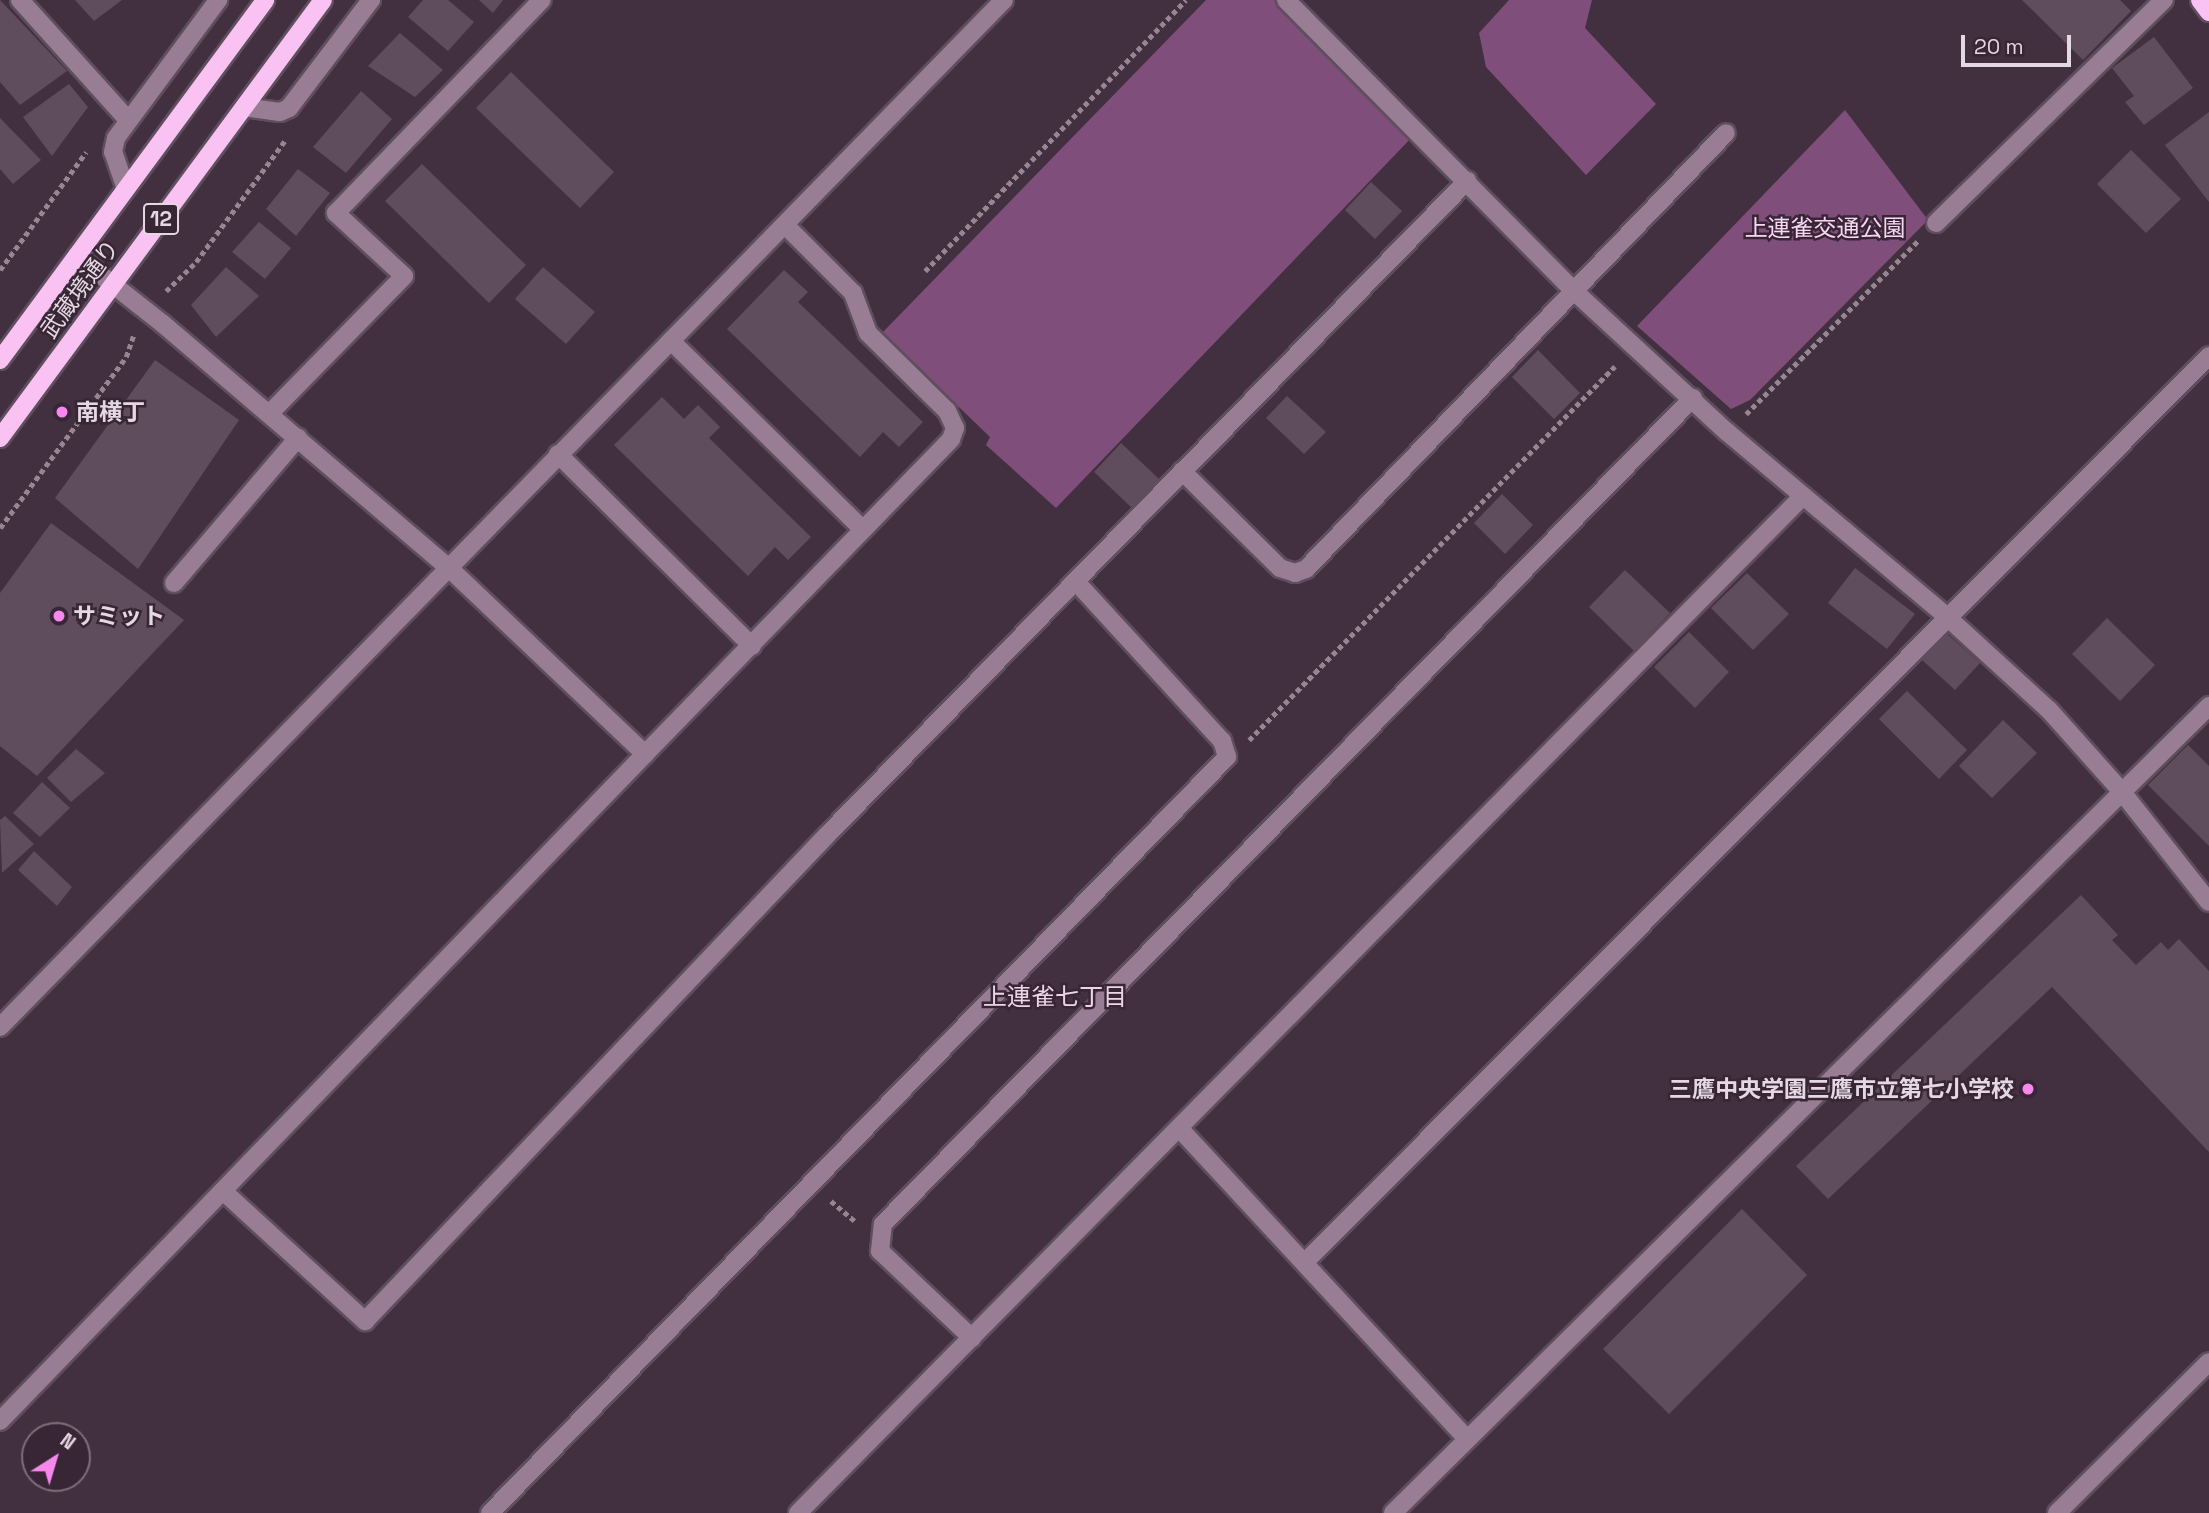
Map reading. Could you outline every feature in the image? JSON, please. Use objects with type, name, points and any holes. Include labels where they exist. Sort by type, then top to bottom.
[{"type":"main road","name":"武蔵境通り","points":[[0,360],[265,0]]},
{"type":"main road","name":"武蔵境通り","points":[[0,438],[323,0]]},
{"type":"main road","points":[[2200,0],[2209,12]]},
{"type":"street","points":[[20,0],[128,120]]},
{"type":"street","points":[[126,189],[113,152],[116,138],[218,0]]},
{"type":"street","points":[[244,107],[280,112],[289,108],[371,0]]},
{"type":"street","points":[[269,414],[404,276],[336,213],[542,0]]},
{"type":"street","points":[[0,1027],[1004,0]]},
{"type":"street","points":[[1286,0],[1574,291],[1727,432],[1946,616],[2049,710],[2122,792],[2209,902]]},
{"type":"street","points":[[1936,223],[2164,0]]},
{"type":"street","points":[[1182,471],[1280,568],[1295,573],[1306,569],[1726,133]]},
{"type":"street","points":[[223,1191],[365,1321],[828,834],[1077,583],[1182,471],[1467,181]]},
{"type":"street","points":[[0,1421],[951,439],[955,428],[947,411],[868,333],[853,293],[785,225]]},
{"type":"street","points":[[77,257],[298,438],[450,569],[645,754]]},
{"type":"street","points":[[671,341],[863,530]]},
{"type":"street","points":[[1305,1262],[1946,616],[2209,356]]},
{"type":"street","points":[[972,1338],[880,1251],[883,1224],[1693,398]]},
{"type":"street","points":[[174,583],[298,438]]},
{"type":"street","points":[[558,454],[752,646]]},
{"type":"street","points":[[798,1513],[1803,495]]},
{"type":"street","points":[[490,1513],[808,1182],[1227,757],[1222,741],[1077,583]]},
{"type":"street","points":[[1393,1513],[2209,706]]},
{"type":"street","points":[[1179,1128],[1466,1438]]},
{"type":"street","points":[[2057,1513],[2209,1362]]},
{"type":"path","points":[[925,271],[1186,0]]},
{"type":"path","points":[[161,295],[196,262],[293,132]]},
{"type":"path","points":[[0,270],[93,143]]},
{"type":"path","points":[[1727,432],[1936,223]]},
{"type":"path","points":[[0,528],[125,357],[139,320]]},
{"type":"path","points":[[1227,757],[1238,751],[1635,345]]},
{"type":"path","points":[[808,1182],[881,1243]]},
{"type":"green space","points":[[1206,0],[1275,0],[1415,134],[1056,508],[986,445],[990,437],[882,333]]},
{"type":"green space","points":[[1509,0],[1592,0],[1585,28],[1656,104],[1586,175],[1486,67],[1479,33]]},
{"type":"green space","name":"上連雀交通公園","points":[[1845,110],[1928,220],[1750,400],[1731,409],[1637,326]]},
{"type":"building","points":[[0,0],[67,71],[20,105],[0,82]]},
{"type":"building","points":[[75,0],[122,0],[94,21]]},
{"type":"building","points":[[423,0],[448,0],[474,22],[448,51],[408,17]]},
{"type":"building","points":[[479,0],[503,0],[493,13]]},
{"type":"building","points":[[2022,0],[2120,0],[2131,11],[2083,60]]},
{"type":"building","points":[[400,33],[443,70],[415,97],[368,66]]},
{"type":"building","points":[[2154,37],[2193,88],[2144,125],[2125,102],[2134,96],[2112,68]]},
{"type":"building","points":[[511,72],[614,172],[580,208],[476,108]]},
{"type":"building","points":[[69,84],[88,107],[52,156],[23,117]]},
{"type":"building","points":[[361,91],[392,119],[346,173],[313,147]]},
{"type":"building","points":[[2209,112],[2209,202],[2165,145]]},
{"type":"building","points":[[0,118],[41,160],[13,184],[0,169]]},
{"type":"building","points":[[2131,150],[2181,199],[2146,233],[2097,184]]},
{"type":"building","points":[[422,164],[526,265],[489,303],[385,201]]},
{"type":"building","points":[[298,169],[330,193],[296,236],[266,209]]},
{"type":"building","points":[[1371,182],[1402,211],[1375,239],[1345,210]]},
{"type":"building","points":[[259,222],[291,248],[265,279],[232,252]]},
{"type":"building","points":[[226,267],[259,296],[216,337],[191,305]]},
{"type":"building","points":[[543,267],[595,312],[566,344],[515,299]]},
{"type":"building","points":[[784,270],[808,292],[798,302],[923,422],[899,447],[883,432],[860,457],[727,329]]},
{"type":"building","points":[[1538,350],[1580,393],[1554,419],[1512,377]]},
{"type":"building","points":[[155,360],[239,420],[138,569],[55,498]]},
{"type":"building","points":[[1287,396],[1326,432],[1304,454],[1266,418]]},
{"type":"building","points":[[662,397],[684,419],[698,405],[720,427],[709,438],[811,537],[788,560],[775,547],[748,576],[614,445]]},
{"type":"building","points":[[1121,443],[1159,479],[1132,508],[1094,472]]},
{"type":"building","points":[[1502,494],[1533,525],[1505,554],[1474,523]]},
{"type":"building","points":[[51,523],[184,620],[37,776],[0,746],[0,593]]},
{"type":"building","points":[[1855,568],[1915,614],[1887,649],[1828,603]]},
{"type":"building","points":[[1625,570],[1670,613],[1634,651],[1589,607]]},
{"type":"building","points":[[1747,573],[1789,614],[1753,650],[1711,608]]},
{"type":"building","points":[[2107,618],[2155,665],[2120,701],[2072,654]]},
{"type":"building","points":[[1689,632],[1729,672],[1695,708],[1654,667]]},
{"type":"building","points":[[1945,632],[1980,663],[1955,690],[1921,659]]},
{"type":"building","points":[[1907,691],[1967,750],[1939,779],[1879,719]]},
{"type":"building","points":[[2003,720],[2037,753],[1992,798],[1959,766]]},
{"type":"building","points":[[2188,745],[2209,766],[2209,846],[2148,785]]},
{"type":"building","points":[[76,749],[105,773],[71,802],[47,778]]},
{"type":"building","points":[[42,782],[70,808],[40,837],[13,813]]},
{"type":"building","points":[[5,816],[34,844],[2,873],[0,820]]},
{"type":"building","points":[[34,851],[72,887],[57,906],[18,870]]},
{"type":"building","points":[[2081,895],[2118,935],[2112,940],[2136,965],[2161,942],[2168,950],[2179,939],[2209,971],[2209,1152],[2052,987],[1828,1199],[1796,1166]]},
{"type":"building","points":[[1742,1209],[1807,1275],[1669,1414],[1603,1349]]},
{"type":"place","name":"南横丁","points":[[62,412]]},
{"type":"place","name":"サミット","points":[[59,616]]},
{"type":"place","name":"三鷹中央学園三鷹市立第七小学校","points":[[2028,1089]]},
{"type":"district","name":"上連雀七丁目","points":[[1055,997]]}]
